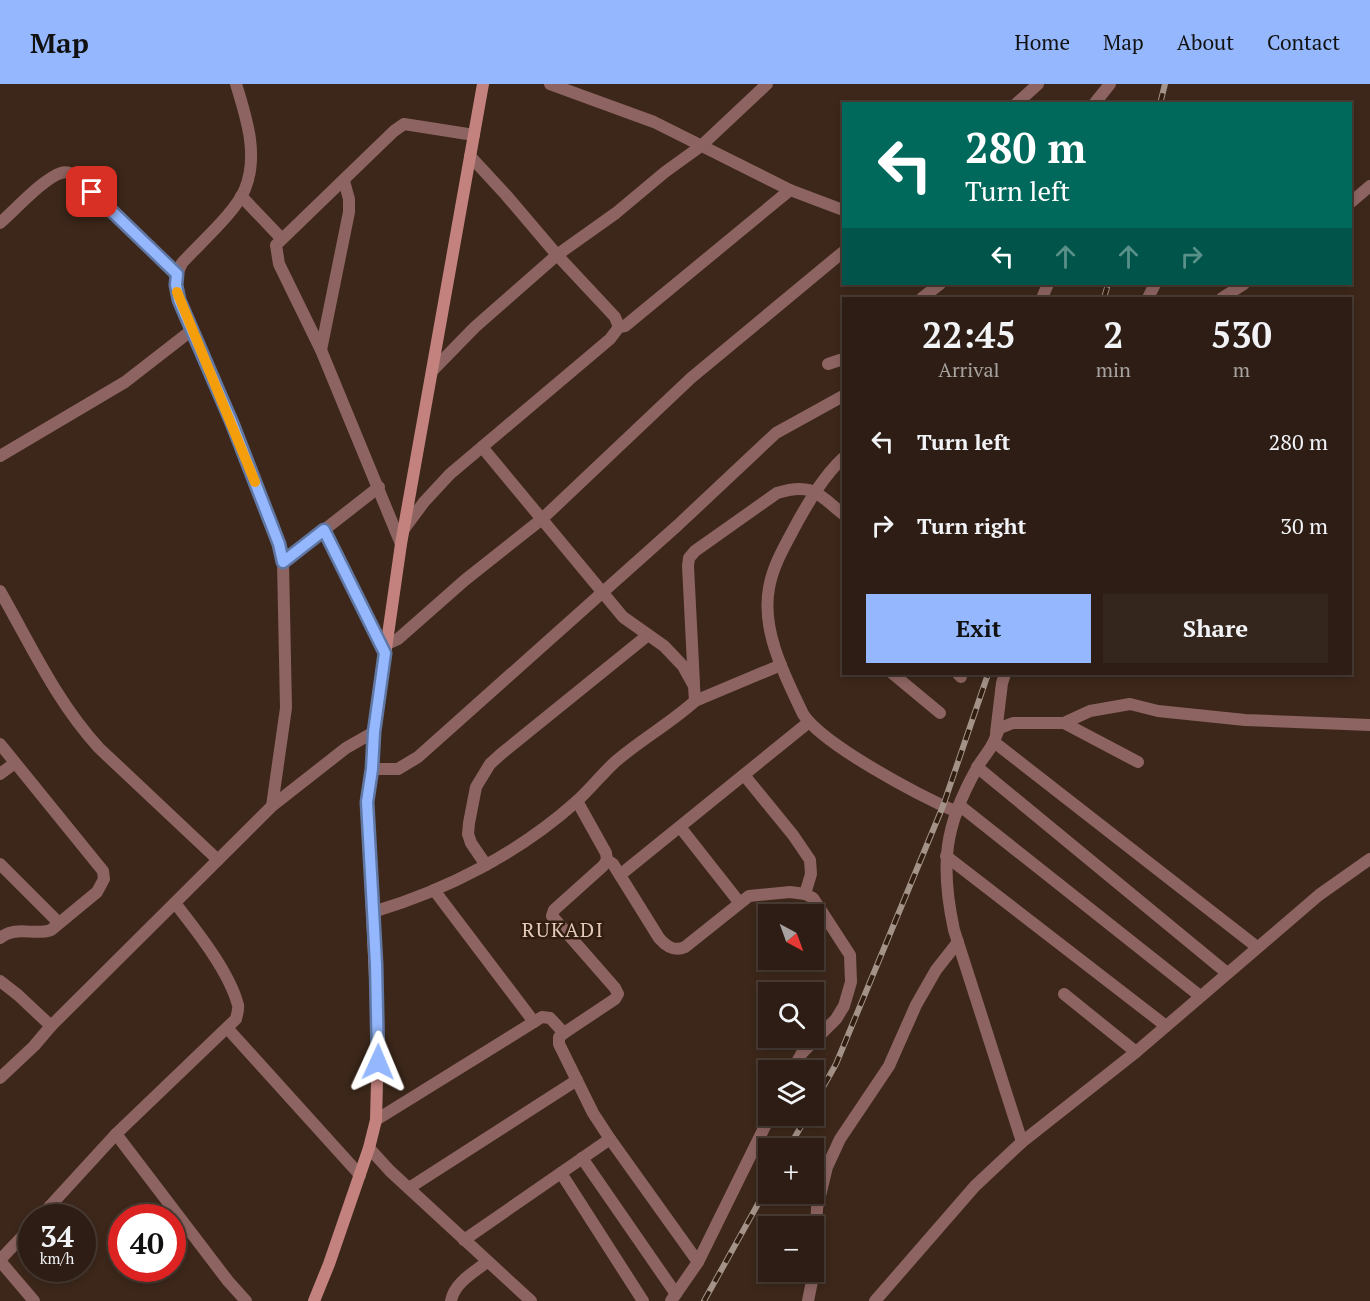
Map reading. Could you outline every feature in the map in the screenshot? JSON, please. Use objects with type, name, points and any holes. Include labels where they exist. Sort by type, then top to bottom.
[{"type":"street","points":[[236,84],[251,140],[246,188],[182,263],[177,274],[176,285],[179,300],[232,423],[279,544],[283,562],[286,708],[272,806]]},
{"type":"street","points":[[314,1301],[360,1175],[376,1120],[378,1043],[367,802],[374,732],[401,544],[483,84]]},
{"type":"street","points":[[550,84],[654,122],[790,190],[842,210]]},
{"type":"street","points":[[432,371],[475,327],[556,255],[616,213],[665,172],[701,146],[766,84]]},
{"type":"street","points":[[1018,102],[1038,84]]},
{"type":"street","points":[[1096,102],[1110,84]]},
{"type":"street","points":[[401,544],[321,350],[279,264],[276,245],[404,124],[474,135]]},
{"type":"street","points":[[470,156],[556,255],[615,316],[619,327]]},
{"type":"street","points":[[0,223],[50,179],[60,173],[68,172],[75,176],[177,274]]},
{"type":"street","points":[[321,350],[349,212],[349,199],[344,181]]},
{"type":"street","points":[[1352,201],[1370,186]]},
{"type":"street","points":[[404,529],[424,502],[450,474],[610,339],[619,327],[625,326],[790,190]]},
{"type":"street","points":[[241,196],[281,238]]},
{"type":"street","points":[[386,649],[465,580],[542,519],[691,378],[842,253]]},
{"type":"street","points":[[923,297],[939,285]]},
{"type":"street","points":[[1224,297],[1242,285]]},
{"type":"street","points":[[0,456],[125,382],[192,330]]},
{"type":"street","points":[[828,364],[842,359]]},
{"type":"street","points":[[372,769],[398,769],[407,765],[678,525],[776,434],[842,397]]},
{"type":"street","points":[[482,447],[623,616],[664,646],[683,666],[694,686]]},
{"type":"street","points":[[842,459],[815,491],[780,554],[769,588],[769,619],[781,665],[809,722],[824,737],[869,765],[958,809],[1200,996]]},
{"type":"street","points":[[283,562],[379,487]]},
{"type":"street","points":[[695,701],[689,558],[705,543],[777,493],[805,488],[815,491],[842,513]]},
{"type":"street","points":[[324,530],[386,649]]},
{"type":"street","points":[[0,591],[50,683],[82,730],[218,860]]},
{"type":"street","points":[[486,865],[471,843],[468,834],[476,787],[483,774],[501,754],[648,635]]},
{"type":"street","points":[[373,912],[434,890],[486,865],[526,840],[577,801],[616,761],[695,701],[781,665]]},
{"type":"street","points":[[894,675],[940,713]]},
{"type":"street","points":[[995,738],[1005,675]]},
{"type":"street","points":[[1022,1142],[958,942],[947,897],[946,856],[949,834],[977,767],[1000,728],[1013,723],[1064,723],[1090,711],[1130,704],[1158,711],[1245,720],[1370,725]]},
{"type":"street","points":[[620,875],[809,722]]},
{"type":"street","points":[[1064,723],[1138,762]]},
{"type":"street","points":[[0,1078],[272,806],[346,748],[374,732]]},
{"type":"street","points":[[995,738],[1257,947]]},
{"type":"street","points":[[0,744],[103,871],[104,879],[97,892],[59,923],[44,932],[16,930],[0,938]]},
{"type":"street","points":[[0,774],[15,763]]},
{"type":"street","points":[[977,767],[1227,973]]},
{"type":"street","points":[[744,775],[793,835],[810,860],[811,874],[805,894]]},
{"type":"street","points":[[577,801],[606,853],[607,860],[554,910],[552,916],[618,994],[615,999],[564,1033],[558,1044],[593,1113],[698,1262]]},
{"type":"street","points":[[680,827],[739,902]]},
{"type":"street","points":[[946,856],[1166,1026]]},
{"type":"street","points":[[875,1301],[975,1186],[1022,1142],[1136,1052],[1319,895],[1370,859]]},
{"type":"street","points":[[607,860],[613,864],[659,938],[665,945],[674,949],[685,947],[739,902],[755,894],[805,894],[817,903],[850,955],[851,982],[844,1006],[836,1019],[802,1053],[798,1060]]},
{"type":"street","points":[[0,864],[59,923]]},
{"type":"street","points":[[434,890],[534,1022]]},
{"type":"street","points":[[52,1204],[116,1134],[236,1019],[239,1007],[227,980],[197,931],[175,903]]},
{"type":"street","points":[[808,1301],[814,1271],[817,1208],[827,1167],[840,1139],[889,1066],[916,1005],[936,970],[958,942]]},
{"type":"street","points":[[0,981],[51,1026]]},
{"type":"street","points":[[1064,994],[1136,1052]]},
{"type":"street","points":[[376,1120],[534,1022],[546,1017],[564,1033]]},
{"type":"street","points":[[228,1029],[360,1175]]},
{"type":"street","points":[[410,1188],[578,1080]]},
{"type":"street","points":[[582,1158],[674,1298],[698,1262],[765,1126]]},
{"type":"street","points":[[116,1134],[228,1281],[246,1301]]},
{"type":"street","points":[[464,1240],[610,1139]]},
{"type":"street","points":[[369,1148],[487,1262],[531,1301]]},
{"type":"street","points":[[561,1173],[643,1301]]},
{"type":"street","points":[[18,1245],[2,1267],[34,1301]]},
{"type":"street","points":[[441,1301],[452,1297],[461,1283],[487,1262]]},
{"type":"railway","points":[[1160,102],[1165,84]]},
{"type":"railway","points":[[1104,297],[1108,285]]},
{"type":"railway","points":[[824,1085],[836,1064],[943,806],[988,675]]},
{"type":"railway","points":[[794,1138],[801,1126]]},
{"type":"railway","points":[[704,1301],[758,1204]]},
{"type":"slow traffic","points":[[177,292],[255,482]]},
{"type":"district","name":"RUKADI","points":[[563,930]]},
{"type":"route","points":[[92,192],[177,274],[176,285],[179,300],[232,423],[279,544],[283,562],[324,530],[385,653],[367,802],[376,964],[378,1062]]}]
